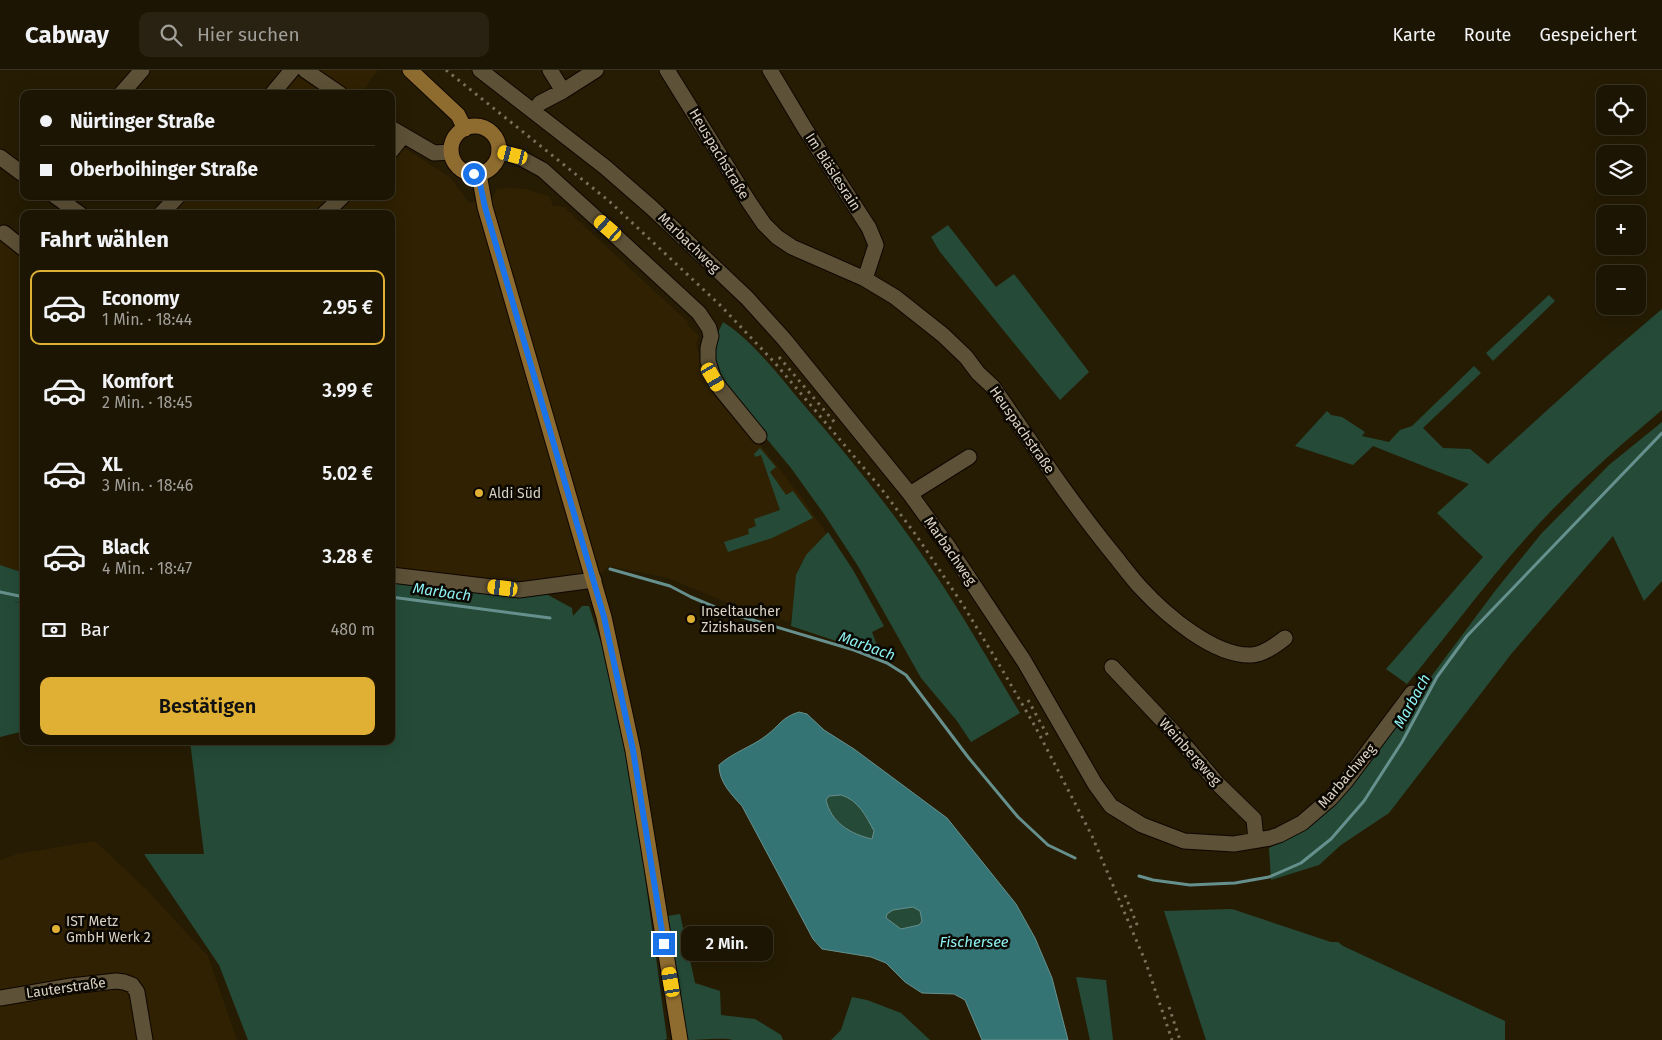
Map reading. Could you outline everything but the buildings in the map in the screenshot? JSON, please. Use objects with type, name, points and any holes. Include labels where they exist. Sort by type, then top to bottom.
[{"type":"main road","points":[[410,70],[458,115],[465,129]]},
{"type":"main road","points":[[478,127],[487,130],[496,140],[498,151],[497,159],[492,166],[478,174],[470,174],[458,167],[452,158],[451,152],[454,139],[465,129],[478,127]]},
{"type":"main road","points":[[478,174],[486,213],[604,617],[633,750],[680,1040]]},
{"type":"street","points":[[124,90],[142,70]]},
{"type":"street","points":[[275,90],[292,70]]},
{"type":"street","points":[[305,70],[334,90]]},
{"type":"street","name":"Marbachweg","points":[[480,70],[605,167],[652,208],[747,298],[784,339],[910,494],[947,544],[1024,661],[1095,784],[1111,806],[1142,825],[1184,841],[1234,844],[1270,838],[1290,829],[1314,813],[1331,798],[1412,693]]},
{"type":"street","points":[[550,70],[563,92]]},
{"type":"street","points":[[534,111],[540,104],[563,92],[596,70]]},
{"type":"street","name":"Heuspachstraße","points":[[667,70],[748,202],[764,224],[777,237],[792,247],[866,279],[895,297],[943,335],[966,357],[978,373],[993,387],[1087,521],[1141,588],[1171,616],[1196,635],[1219,648],[1235,653],[1253,655],[1274,646],[1285,638]]},
{"type":"street","name":"Im Bläslesrain","points":[[770,70],[869,228],[876,245],[866,279]]},
{"type":"street","points":[[397,132],[434,153],[451,152]]},
{"type":"street","points":[[498,151],[521,158],[543,170],[699,313],[709,328],[711,336],[708,348],[708,361],[713,377],[759,436]]},
{"type":"street","points":[[0,158],[20,172]]},
{"type":"street","points":[[60,200],[74,210]]},
{"type":"street","points":[[165,210],[174,200]]},
{"type":"street","points":[[328,210],[339,200]]},
{"type":"street","points":[[4,233],[20,246]]},
{"type":"street","points":[[910,494],[969,457]]},
{"type":"street","points":[[395,575],[520,590],[594,580]]},
{"type":"street","name":"Weinbergweg","points":[[1112,667],[1177,736],[1218,784],[1254,819],[1256,840]]},
{"type":"street","name":"Lauterstraße","points":[[0,998],[71,986],[116,981],[124,982],[132,985],[137,992],[145,1040]]},
{"type":"shaded area","points":[[314,70],[378,70],[364,90],[343,90]]},
{"type":"shaded area","points":[[296,75],[318,90],[283,90]]},
{"type":"shaded area","points":[[395,142],[451,178],[469,203],[493,197],[497,189],[507,188],[526,189],[550,197],[553,206],[566,207],[568,211],[689,323],[687,325],[699,336],[696,344],[704,371],[713,385],[800,495],[835,546],[798,595],[789,622],[728,603],[668,578],[609,566],[579,591],[520,596],[395,581],[395,210],[171,210],[180,200],[395,200]]},
{"type":"shaded area","points":[[0,241],[20,254],[20,572],[0,565]]},
{"type":"shaded area","points":[[95,841],[146,889],[208,956],[237,1040],[0,1040],[0,860],[17,854]]},
{"type":"green space","points":[[948,225],[996,287],[1014,274],[1089,372],[1060,400],[940,252],[931,237]]},
{"type":"green space","points":[[1549,295],[1555,301],[1493,361],[1486,353]]},
{"type":"green space","points":[[1662,309],[1662,410],[1563,499],[1531,533],[1494,575],[1407,684],[1386,669],[1483,557],[1437,513],[1469,484],[1373,446],[1353,465],[1295,446],[1327,411],[1331,415],[1342,417],[1365,432],[1362,436],[1389,442],[1400,430],[1412,426],[1474,366],[1481,373],[1423,428],[1443,448],[1470,449],[1488,464]]},
{"type":"green space","points":[[723,322],[765,360],[885,504],[943,586],[1020,713],[971,742],[957,721],[921,678],[858,566],[824,514],[791,468],[729,393],[713,361],[716,337]]},
{"type":"green space","points":[[1662,422],[1662,581],[1644,601],[1613,536],[1512,653],[1389,813],[1341,845],[1319,865],[1271,880],[1269,848],[1305,830],[1342,796],[1495,591],[1541,534],[1609,465]]},
{"type":"green space","points":[[760,448],[776,467],[770,472],[786,495],[793,491],[813,518],[772,538],[728,552],[724,542],[749,534],[748,529],[756,526],[754,519],[780,510],[761,455],[755,457],[754,454]]},
{"type":"green space","points":[[828,532],[853,570],[884,626],[872,632],[881,656],[791,626],[796,575],[806,555]]},
{"type":"green space","points":[[0,565],[20,572],[20,603],[13,601],[20,604],[20,732],[0,737]]},
{"type":"green space","points":[[395,579],[508,593],[548,595],[572,608],[573,616],[582,606],[589,606],[607,661],[631,773],[667,1039],[248,1040],[219,965],[144,854],[204,854],[190,745],[395,745]]},
{"type":"green space","points":[[841,795],[857,805],[865,815],[874,831],[872,839],[856,834],[837,821],[826,801],[829,796]]},
{"type":"green space","points":[[913,906],[920,911],[922,921],[919,925],[901,929],[886,918],[886,914],[893,910]]},
{"type":"green space","points":[[1232,909],[1331,942],[1338,942],[1505,1021],[1505,1040],[1206,1040],[1164,911]]},
{"type":"green space","points":[[680,914],[695,983],[720,991],[721,1015],[755,1019],[781,1035],[783,1040],[686,1040],[668,916]]},
{"type":"green space","points":[[1076,977],[1106,980],[1113,1040],[1090,1040]]},
{"type":"green space","points":[[852,997],[867,1000],[901,1013],[930,1040],[831,1040],[841,1030]]},
{"type":"water","name":"Fischersee","points":[[799,712],[807,714],[824,730],[854,749],[947,818],[1016,904],[1035,938],[1052,978],[1068,1040],[982,1040],[965,1000],[954,994],[922,993],[905,982],[886,963],[871,957],[822,949],[813,939],[742,806],[726,787],[721,777],[719,765],[724,760],[761,739],[793,714]],"holes":[[[841,795],[847,797],[865,814],[874,831],[872,839],[849,830],[832,815],[826,800],[829,796]],[[913,907],[920,911],[922,921],[919,925],[901,929],[886,918],[887,914],[893,910]]]},
{"type":"waterway","name":"Marbach","points":[[1139,876],[1153,880],[1190,885],[1235,883],[1269,877],[1301,863],[1331,839],[1364,801],[1402,742],[1437,677],[1467,636],[1662,433]]},
{"type":"waterway","name":"Marbach","points":[[610,569],[670,586],[729,613],[854,650],[887,663],[906,675],[968,757],[1018,817],[1048,845],[1075,858]]},
{"type":"waterway","name":"Marbach","points":[[0,592],[20,596]]},
{"type":"waterway","name":"Marbach","points":[[395,598],[550,618]]},
{"type":"railway","points":[[446,70],[609,201],[721,306],[775,363],[880,487],[916,535],[963,605],[1000,666],[1036,728],[1092,836],[1146,963],[1172,1040]]},
{"type":"railway","points":[[779,357],[836,424]]},
{"type":"railway","points":[[1028,700],[1049,738]]},
{"type":"railway","points":[[1125,895],[1138,927]]},
{"type":"railway","points":[[1169,1007],[1180,1040]]},
{"type":"place","name":"Aldi Süd","points":[[479,493]]},
{"type":"place","name":"Inseltaucher Zizishausen","points":[[691,619]]},
{"type":"place","name":"IST Metz GmbH Werk 2","points":[[56,929]]},
{"type":"route","points":[[474,174],[478,174],[485,207],[604,617],[633,750],[664,944]]}]
